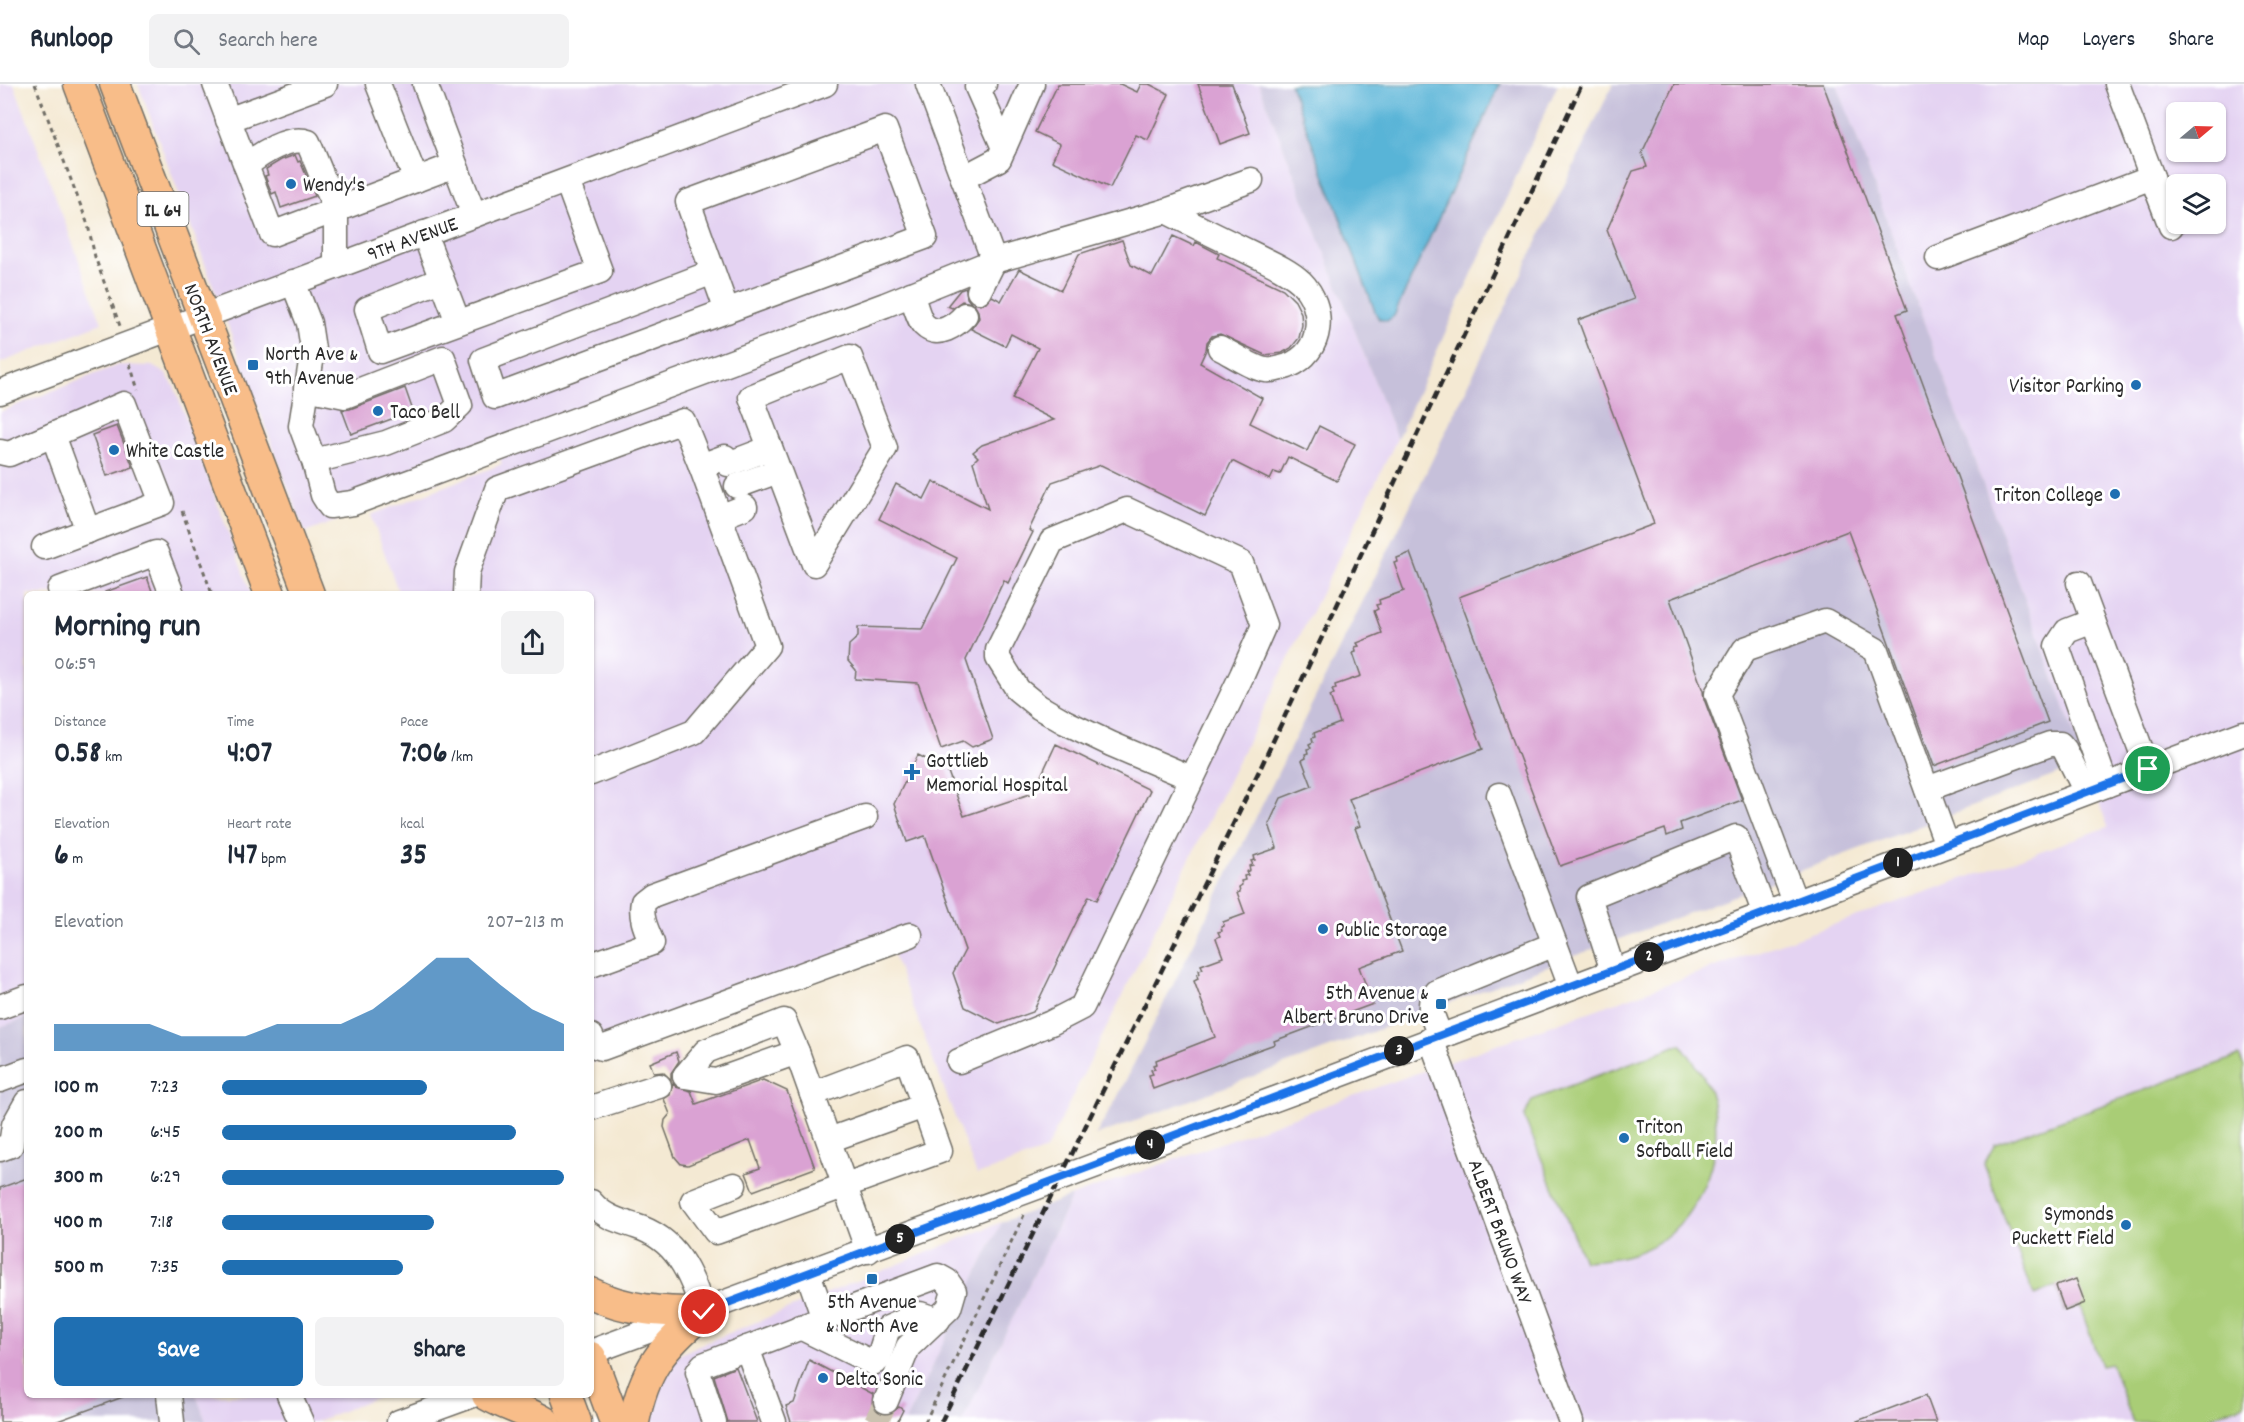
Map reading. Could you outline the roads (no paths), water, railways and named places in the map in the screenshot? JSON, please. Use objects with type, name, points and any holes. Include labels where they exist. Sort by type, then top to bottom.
[{"type":"main road","name":"NORTH AVENUE","points":[[79,84],[269,591]]},
{"type":"main road","name":"NORTH AVENUE","points":[[115,84],[308,591]]},
{"type":"main road","points":[[594,1294],[629,1307],[654,1311],[704,1312]]},
{"type":"main road","points":[[634,1422],[645,1381],[658,1357],[674,1337],[704,1312]]},
{"type":"main road","points":[[594,1365],[615,1422]]},
{"type":"main road","points":[[492,1398],[522,1409],[545,1422]]},
{"type":"main road","points":[[567,1398],[576,1422]]},
{"type":"street","points":[[215,84],[272,234],[455,165]]},
{"type":"street","points":[[228,120],[326,84]]},
{"type":"street","points":[[378,84],[416,180]]},
{"type":"street","points":[[425,84],[474,215]]},
{"type":"street","points":[[928,84],[994,261],[979,291]]},
{"type":"street","points":[[984,84],[977,87],[1004,148]]},
{"type":"street","points":[[963,178],[999,159],[1032,84]]},
{"type":"street","points":[[2117,84],[2166,213]]},
{"type":"street","name":"9TH AVENUE","points":[[0,392],[816,86]]},
{"type":"street","points":[[713,272],[483,360],[495,397],[727,311],[925,237],[885,129],[688,202],[727,311]]},
{"type":"street","points":[[246,166],[267,150],[301,139],[308,142],[336,210],[336,266]]},
{"type":"street","points":[[1938,258],[2152,177]]},
{"type":"street","points":[[293,282],[309,323],[313,349],[301,426],[323,495],[330,506],[353,503],[994,261],[1166,211],[1251,180]]},
{"type":"street","points":[[441,280],[367,309],[380,351],[600,271],[567,181]]},
{"type":"street","points":[[1166,211],[1282,269],[1301,282],[1312,297],[1318,311],[1319,327],[1313,344],[1307,353],[1293,364],[1279,369],[1265,370],[1220,348]]},
{"type":"street","points":[[424,234],[458,322]]},
{"type":"street","points":[[911,294],[923,324],[932,330],[943,331],[955,326],[965,315]]},
{"type":"street","points":[[306,388],[345,396],[442,357],[460,405],[444,420],[386,443],[314,461]]},
{"type":"street","points":[[850,357],[885,448],[814,564],[778,471],[751,397],[850,357]]},
{"type":"street","points":[[0,452],[9,454],[124,404],[162,503],[44,547]]},
{"type":"street","points":[[466,591],[466,572],[497,489],[683,421],[767,646],[694,732],[594,771]]},
{"type":"street","points":[[53,435],[88,531]]},
{"type":"street","points":[[720,517],[734,478],[770,448]]},
{"type":"street","points":[[701,466],[734,478],[778,471]]},
{"type":"street","points":[[959,1061],[1051,1023],[1082,1007],[1264,625],[1241,563],[1127,510],[1052,541],[998,650],[998,658],[1018,690],[1039,706],[1065,722],[1111,744],[1191,778]]},
{"type":"street","points":[[60,590],[156,553],[171,591]]},
{"type":"street","points":[[2079,583],[2148,769]]},
{"type":"street","points":[[1795,902],[1717,694],[1745,649],[1825,621],[1876,650],[1947,845]]},
{"type":"street","points":[[2093,621],[2067,631],[2056,646],[2096,789]]},
{"type":"street","points":[[594,1351],[868,1251],[2244,733]]},
{"type":"street","points":[[1927,789],[2050,744],[2060,744],[2096,789]]},
{"type":"street","points":[[1499,795],[1570,987]]},
{"type":"street","points":[[594,964],[652,943],[642,918],[643,902],[647,898],[865,817]]},
{"type":"street","points":[[1613,971],[1589,897],[1736,837],[1765,914]]},
{"type":"street","points":[[594,1044],[595,1047],[602,1048],[910,935]]},
{"type":"street","name":"ALBERT BRUNO WAY","points":[[1555,944],[1437,992],[1431,997],[1430,1007],[1436,1038],[1571,1422]]},
{"type":"street","points":[[0,1007],[24,998]]},
{"type":"street","points":[[797,1052],[868,1251]]},
{"type":"street","points":[[734,1185],[693,1201],[716,1232],[940,1151],[907,1058],[812,1094]]},
{"type":"street","points":[[0,1080],[24,1071]]},
{"type":"street","points":[[594,1107],[659,1086]]},
{"type":"street","points":[[829,1140],[924,1106]]},
{"type":"street","points":[[0,1149],[11,1145],[14,1125],[24,1107]]},
{"type":"street","points":[[594,1205],[608,1217],[657,1234],[668,1244],[685,1266],[704,1312]]},
{"type":"street","points":[[808,1273],[822,1313],[810,1323]]},
{"type":"street","points":[[714,1422],[698,1372],[703,1365],[938,1276],[947,1281],[954,1291],[949,1308],[908,1347],[886,1401]]},
{"type":"street","points":[[810,1323],[873,1363],[878,1360],[888,1328],[920,1314],[938,1320]]},
{"type":"street","points":[[747,1348],[774,1422]]},
{"type":"street","points":[[290,1398],[301,1422]]},
{"type":"street","points":[[399,1422],[465,1398]]},
{"type":"water","points":[[1290,84],[1500,84],[1394,316],[1387,321],[1379,319],[1376,314]]},
{"type":"tunnel","points":[[876,1422],[886,1401]]},
{"type":"railway","points":[[941,1422],[1260,769],[1582,84]]},
{"type":"place","name":"Wendy's","points":[[291,184]]},
{"type":"place","name":"North Ave & 9th Avenue","points":[[253,365]]},
{"type":"place","name":"Visitor Parking","points":[[2136,385]]},
{"type":"place","name":"Taco Bell","points":[[378,411]]},
{"type":"place","name":"White Castle","points":[[114,450]]},
{"type":"place","name":"Triton College","points":[[2115,494]]},
{"type":"place","name":"Gottlieb Memorial Hospital","points":[[912,772]]},
{"type":"place","name":"Public Storage","points":[[1323,929]]},
{"type":"place","name":"5th Avenue & Albert Bruno Drive","points":[[1441,1004]]},
{"type":"place","name":"Triton Sofball Field","points":[[1624,1138]]},
{"type":"place","name":"Symonds Puckett Field","points":[[2126,1225]]},
{"type":"place","name":"5th Avenue & North Ave","points":[[872,1279]]},
{"type":"place","name":"Delta Sonic","points":[[823,1378]]}]
